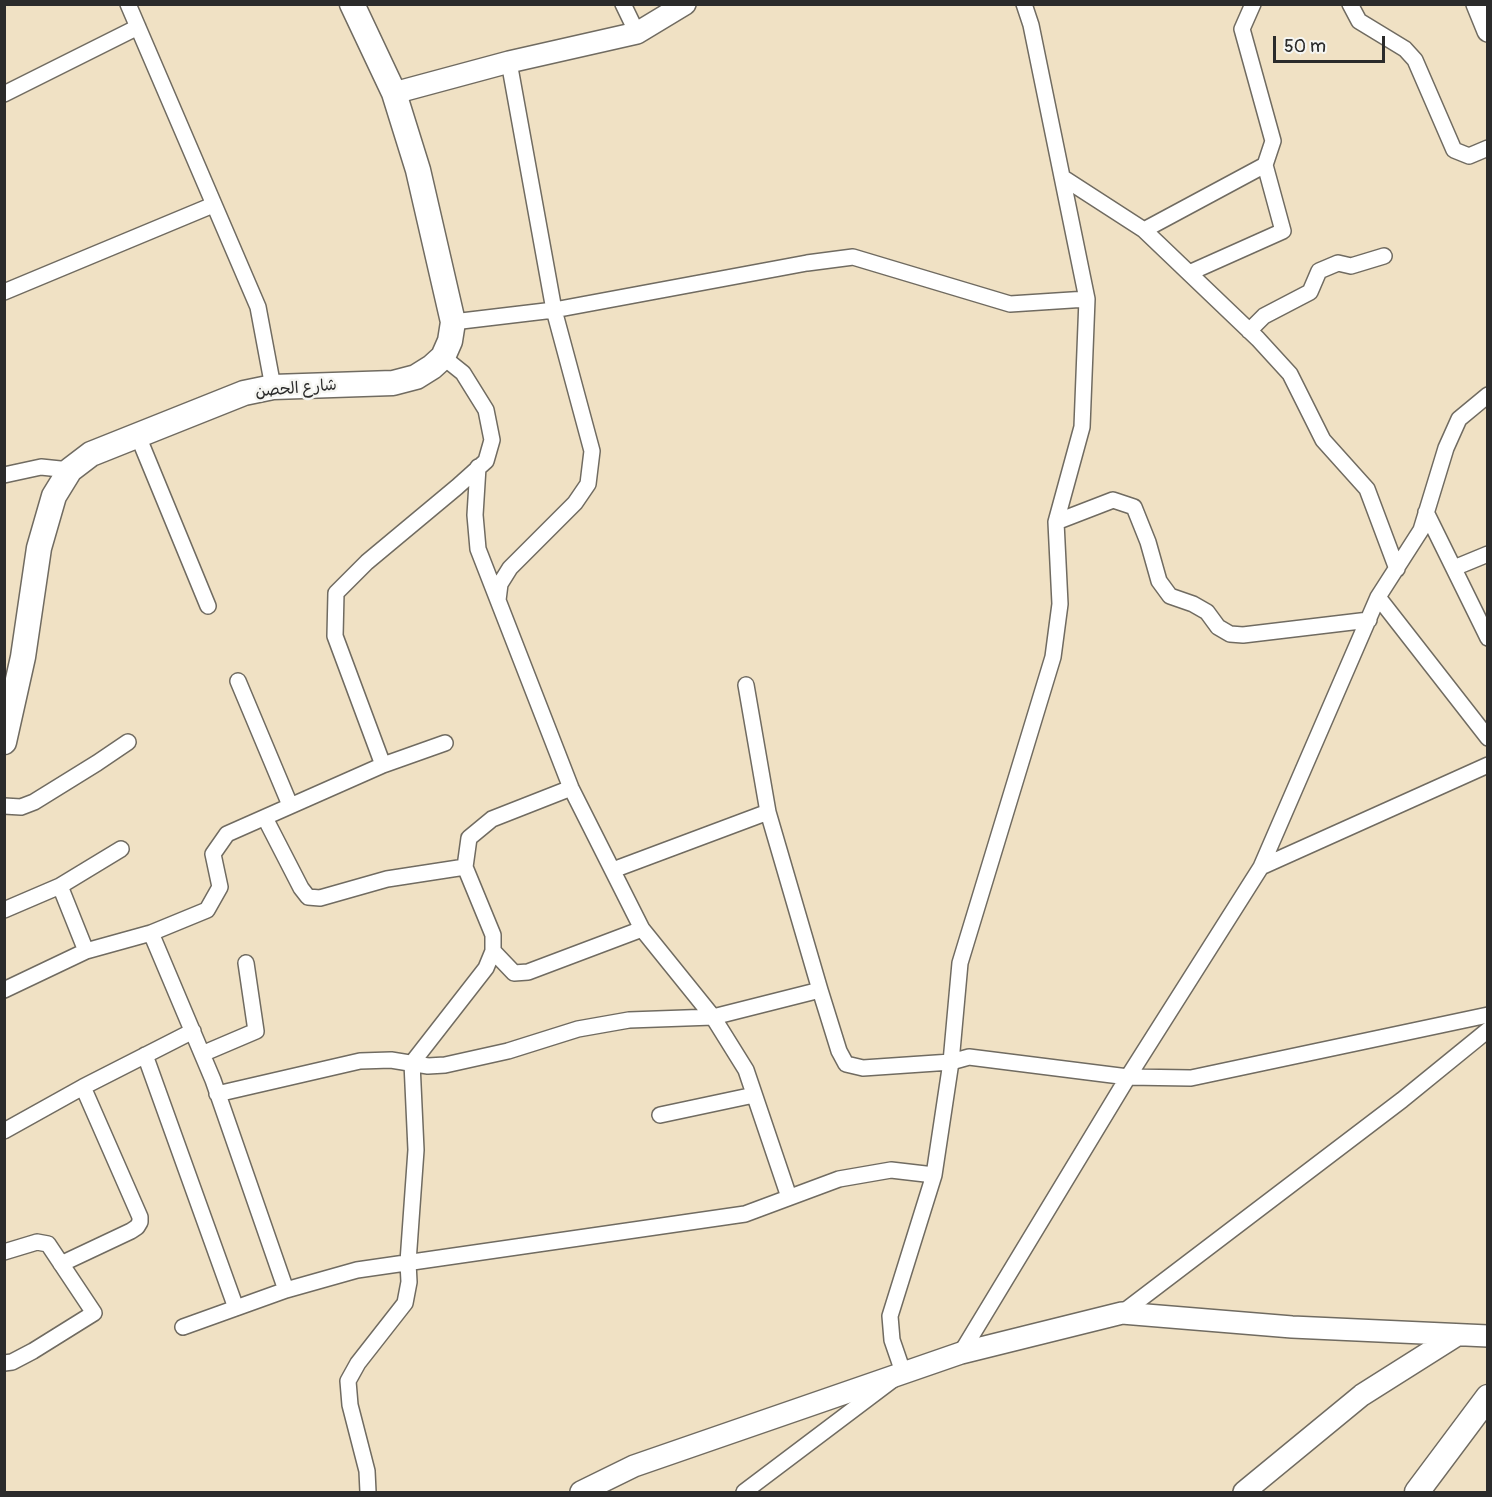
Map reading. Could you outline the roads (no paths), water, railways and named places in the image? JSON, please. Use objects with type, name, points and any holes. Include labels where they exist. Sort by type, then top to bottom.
[{"type":"main road","points":[[352,4],[394,93],[418,170],[453,322],[450,341],[443,357]]},
{"type":"main road","name":"شارع الحصن","points":[[4,742],[23,657],[39,548],[54,496],[70,470],[91,454],[244,393],[273,387],[393,383],[416,376],[432,367],[443,357]]},
{"type":"main road","points":[[1417,1492],[1488,1396]]},
{"type":"street","points":[[128,4],[258,307],[273,387]]},
{"type":"street","points":[[623,4],[638,33]]},
{"type":"street","points":[[394,93],[509,62],[638,33],[685,4]]},
{"type":"street","points":[[903,1372],[892,1340],[890,1316],[934,1174],[951,1062],[960,963],[1053,657],[1060,604],[1056,522],[1082,427],[1087,299],[1031,25],[1024,4]]},
{"type":"street","points":[[1189,273],[1283,231],[1265,165],[1273,141],[1242,29],[1253,4]]},
{"type":"street","points":[[1350,4],[1359,21],[1405,49],[1415,60],[1454,150],[1469,156],[1488,148]]},
{"type":"street","points":[[1477,4],[1488,31]]},
{"type":"street","points":[[4,94],[138,27]]},
{"type":"street","points":[[498,602],[500,584],[510,567],[575,503],[588,484],[592,451],[554,310],[509,62]]},
{"type":"street","points":[[1144,230],[1265,165]]},
{"type":"street","points":[[1062,177],[1144,230],[1249,331],[1290,374],[1323,440],[1367,489],[1397,569]]},
{"type":"street","points":[[4,292],[213,205]]},
{"type":"street","points":[[1249,331],[1264,316],[1310,292],[1319,271],[1338,263],[1351,266],[1384,256]]},
{"type":"street","points":[[453,322],[554,310],[807,263],[853,257],[1010,304],[1087,299]]},
{"type":"street","points":[[383,765],[335,636],[336,593],[367,562],[486,461],[492,440],[486,410],[464,373],[443,357]]},
{"type":"street","points":[[961,1353],[1128,1077],[1261,867],[1378,597],[1420,530],[1446,448],[1459,419],[1488,395]]},
{"type":"street","points":[[138,436],[208,606]]},
{"type":"street","points":[[4,475],[41,467],[70,470]]},
{"type":"street","points":[[478,467],[475,515],[478,549],[572,788],[642,929],[713,1017],[746,1070],[789,1197]]},
{"type":"street","points":[[1056,522],[1113,500],[1134,507],[1148,542],[1159,581],[1170,596],[1207,612],[1218,627],[1230,634],[1243,635],[1369,620]]},
{"type":"street","points":[[1426,512],[1488,638]]},
{"type":"street","points":[[1454,568],[1488,554]]},
{"type":"street","points":[[1378,597],[1488,738]]},
{"type":"street","points":[[238,681],[290,805]]},
{"type":"street","points":[[746,686],[768,812],[820,990],[839,1051],[846,1064],[863,1068],[951,1062],[969,1057],[1128,1077],[1191,1078],[1488,1015]]},
{"type":"street","points":[[4,806],[21,807],[34,802],[128,742]]},
{"type":"street","points":[[4,990],[86,951],[151,933],[207,910],[220,887],[213,854],[227,834],[383,765],[445,743]]},
{"type":"street","points":[[1261,867],[1488,765]]},
{"type":"street","points":[[368,1492],[368,1471],[350,1405],[348,1381],[358,1363],[405,1303],[409,1282],[408,1262],[416,1150],[412,1063],[486,969],[493,951],[493,935],[465,867],[469,838],[492,819],[572,788]]},
{"type":"street","points":[[613,870],[768,812]]},
{"type":"street","points":[[266,818],[301,888],[308,897],[320,898],[387,879],[465,867]]},
{"type":"street","points":[[4,910],[60,886],[120,849]]},
{"type":"street","points":[[60,886],[86,951]]},
{"type":"street","points":[[493,951],[514,973],[528,972],[642,929]]},
{"type":"street","points":[[151,933],[202,1054],[286,1290]]},
{"type":"street","points":[[202,1054],[256,1031],[246,963]]},
{"type":"street","points":[[216,1094],[360,1061],[391,1060],[428,1066],[445,1065],[508,1051],[578,1029],[628,1020],[713,1017],[820,990]]},
{"type":"street","points":[[1122,1313],[1402,1100],[1488,1029]]},
{"type":"street","points":[[4,1131],[193,1031]]},
{"type":"street","points":[[145,1056],[236,1308]]},
{"type":"street","points":[[61,1264],[130,1232],[140,1222],[140,1217],[83,1088]]},
{"type":"street","points":[[660,1115],[754,1095]]},
{"type":"street","points":[[183,1327],[286,1290],[357,1270],[745,1214],[839,1179],[891,1170],[934,1174]]},
{"type":"street","points":[[4,1252],[37,1242],[48,1244],[94,1313],[33,1351],[12,1362],[4,1363]]},
{"type":"street","points":[[581,1492],[634,1466],[903,1372],[961,1353],[1122,1313],[1292,1327],[1488,1336]]},
{"type":"street","points":[[1244,1492],[1362,1395],[1457,1335]]},
{"type":"street","points":[[744,1492],[903,1372]]}]
